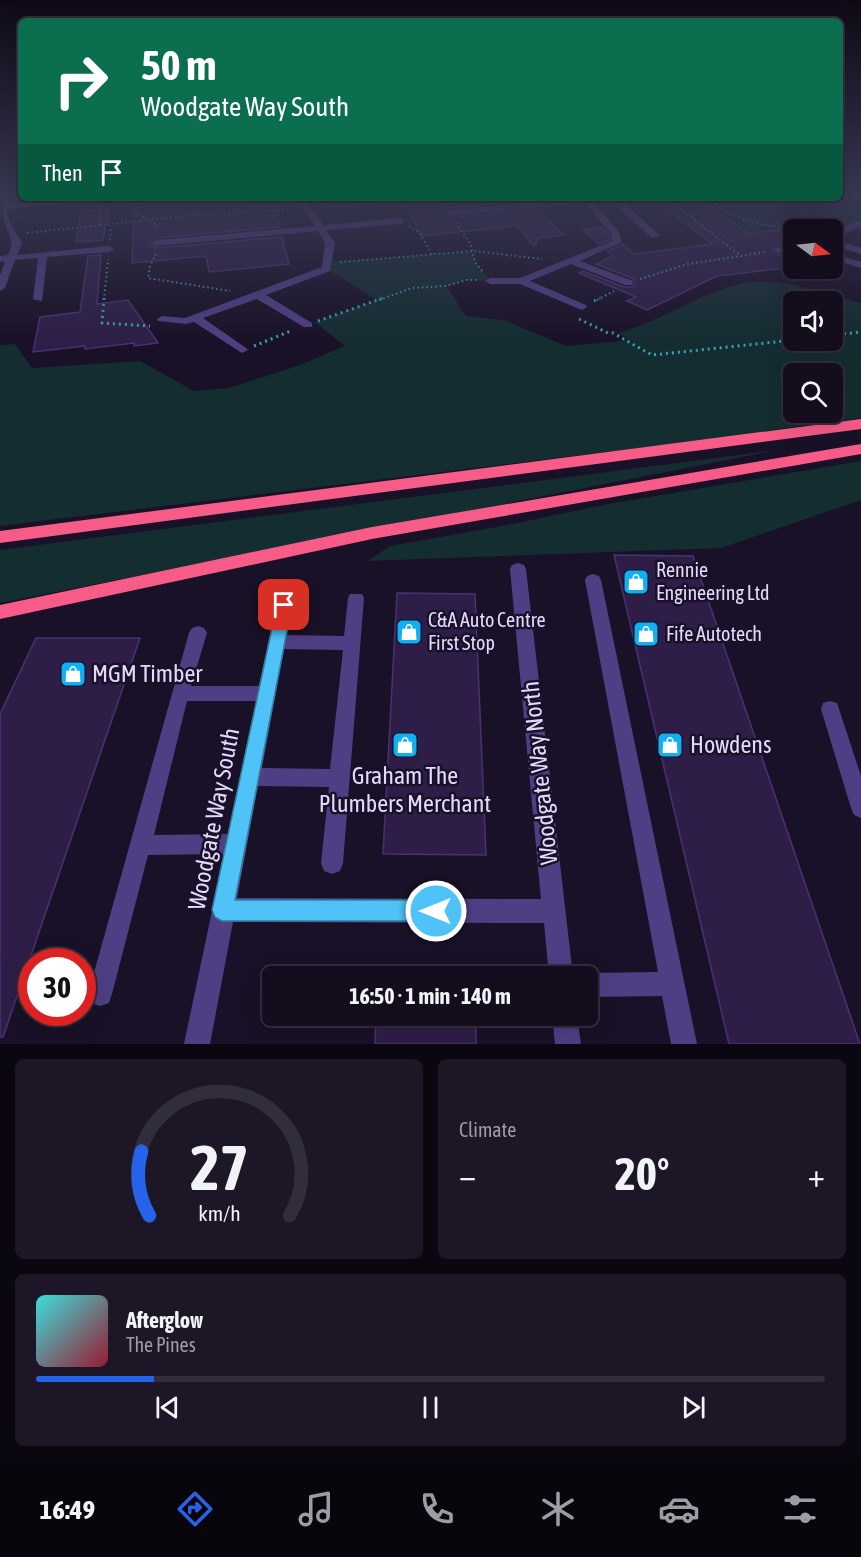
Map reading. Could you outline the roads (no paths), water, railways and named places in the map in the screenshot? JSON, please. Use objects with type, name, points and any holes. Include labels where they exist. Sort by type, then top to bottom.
[{"type":"highway","points":[[0,537],[861,424]]},
{"type":"highway","points":[[0,612],[372,533],[861,449]]},
{"type":"street","points":[[0,288],[16,246]]},
{"type":"street","points":[[162,319],[186,321],[258,295],[327,266],[330,246]]},
{"type":"street","points":[[490,281],[521,281],[608,246]]},
{"type":"street","points":[[844,246],[861,251]]},
{"type":"street","points":[[0,259],[109,249]]},
{"type":"street","points":[[779,250],[783,250]]},
{"type":"street","points":[[38,299],[43,255]]},
{"type":"street","points":[[843,259],[861,265]]},
{"type":"street","points":[[570,262],[629,283]]},
{"type":"street","points":[[521,281],[582,307]]},
{"type":"street","points":[[258,295],[308,325]]},
{"type":"street","points":[[195,318],[242,350]]},
{"type":"street","name":"Woodgate Way North","points":[[518,569],[560,966]]},
{"type":"street","points":[[593,580],[684,1044]]},
{"type":"street","points":[[332,863],[356,598]]},
{"type":"street","name":"Woodgate Way South","points":[[197,1044],[284,605]]},
{"type":"street","points":[[100,994],[198,633]]},
{"type":"street","points":[[277,642],[352,643]]},
{"type":"street","points":[[180,694],[266,693]]},
{"type":"street","points":[[830,709],[861,808]]},
{"type":"street","points":[[250,777],[339,778]]},
{"type":"street","points":[[140,845],[236,844]]},
{"type":"street","points":[[222,910],[554,911]]},
{"type":"street","points":[[598,985],[672,984]]},
{"type":"street","points":[[566,1026],[568,1044]]},
{"type":"place","name":"Rennie Engineering Ltd","points":[[636,582]]},
{"type":"place","name":"C&A Auto Centre First Stop","points":[[409,632]]},
{"type":"place","name":"Fife Autotech","points":[[646,634]]},
{"type":"place","name":"MGM Timber","points":[[73,674]]},
{"type":"place","name":"Graham The Plumbers Merchant","points":[[405,745]]},
{"type":"place","name":"Howdens","points":[[670,745]]}]
